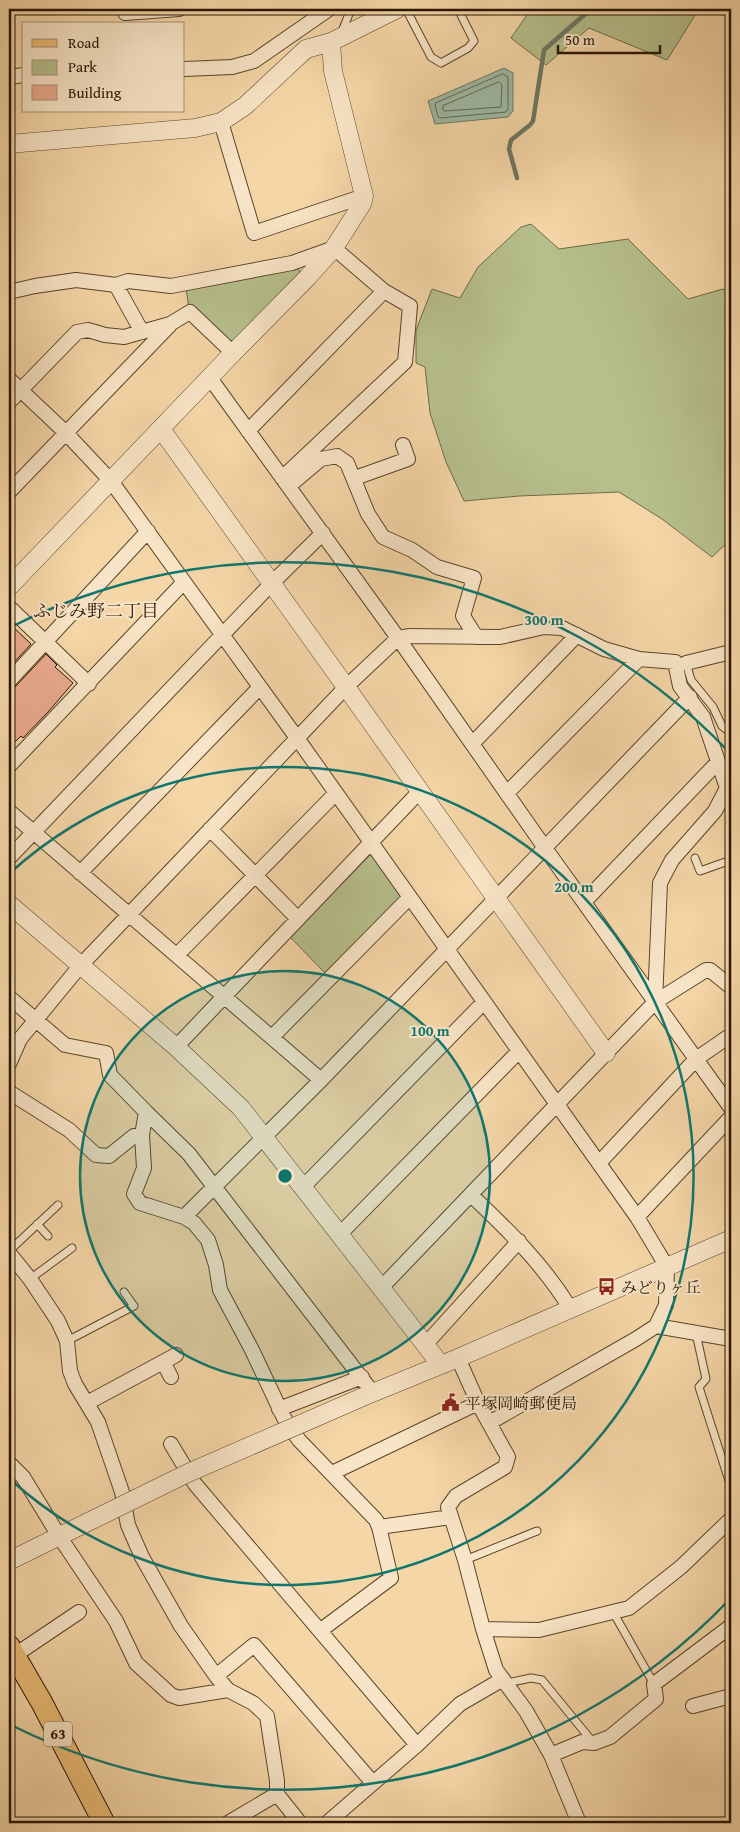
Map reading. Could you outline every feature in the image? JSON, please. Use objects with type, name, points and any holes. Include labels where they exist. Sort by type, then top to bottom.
[{"type":"main road","name":"63","points":[[12,1651],[42,1703],[104,1823]]},
{"type":"street","points":[[125,15],[178,9]]},
{"type":"street","points":[[185,69],[232,67],[254,62],[328,9]]},
{"type":"street","points":[[9,144],[195,128],[221,122],[245,106],[306,49],[336,39],[397,9]]},
{"type":"street","points":[[9,587],[307,278],[334,248],[362,204],[364,196],[332,71],[336,39]]},
{"type":"street","points":[[9,76],[22,75]]},
{"type":"street","points":[[221,122],[254,233],[364,196]]},
{"type":"street","points":[[9,292],[76,280],[116,285],[128,282],[171,286],[292,263],[334,248]]},
{"type":"street","points":[[285,482],[405,362],[410,306],[384,291],[334,248]]},
{"type":"street","points":[[116,285],[142,332]]},
{"type":"street","points":[[248,431],[384,291]]},
{"type":"street","points":[[9,492],[170,324],[190,312],[233,353]]},
{"type":"street","points":[[9,402],[77,332],[88,330],[105,335],[124,337],[170,324]]},
{"type":"street","points":[[210,378],[398,638],[731,1108]]},
{"type":"street","points":[[9,379],[65,432],[111,481],[297,738],[599,1163],[637,1217],[668,1266],[666,1305],[656,1326],[489,1424]]},
{"type":"street","points":[[161,429],[606,1053]]},
{"type":"street","points":[[354,478],[408,459],[403,445]]},
{"type":"street","points":[[285,482],[320,460],[337,456],[347,463],[368,514],[382,537],[412,550],[438,568],[474,578],[463,616],[476,637]]},
{"type":"street","points":[[9,681],[148,531]]},
{"type":"street","points":[[9,858],[272,583],[323,533]]},
{"type":"street","points":[[9,766],[184,582]]},
{"type":"street","points":[[9,607],[89,684]]},
{"type":"street","points":[[9,1064],[20,1039],[80,966],[346,686],[398,638],[410,636],[500,637],[544,627],[562,628],[604,649],[639,659],[681,663],[731,652]]},
{"type":"street","points":[[472,744],[577,634]]},
{"type":"street","points":[[507,794],[639,659]]},
{"type":"street","points":[[655,1002],[660,883],[672,860],[715,811],[727,788],[703,717],[680,686],[681,663]]},
{"type":"street","points":[[80,872],[260,687]]},
{"type":"street","points":[[184,1218],[321,1080],[690,697]]},
{"type":"street","points":[[584,902],[718,762]]},
{"type":"street","points":[[176,1047],[420,791]]},
{"type":"street","points":[[177,955],[336,793]]},
{"type":"street","points":[[9,811],[321,1080]]},
{"type":"street","points":[[210,829],[298,919]]},
{"type":"street","points":[[272,1037],[410,897]]},
{"type":"street","points":[[9,904],[176,1047],[242,1108],[441,1365]]},
{"type":"street","points":[[381,1288],[655,1002],[706,970],[710,970],[731,987]]},
{"type":"street","points":[[9,997],[65,1045],[106,1053],[110,1075],[190,1154],[362,1377],[369,1394]]},
{"type":"street","points":[[303,1187],[484,1002]]},
{"type":"street","points":[[599,1163],[696,1059],[731,1035]]},
{"type":"street","points":[[340,1234],[519,1051]]},
{"type":"street","points":[[9,1092],[69,1130],[96,1155],[109,1156],[134,1136],[142,1135]]},
{"type":"street","points":[[146,1112],[142,1135],[144,1168],[134,1194],[140,1203],[194,1223],[208,1240],[216,1265],[220,1290],[252,1350],[279,1409],[300,1440],[376,1520],[379,1527],[391,1578],[321,1630]]},
{"type":"street","points":[[637,1217],[731,1117]]},
{"type":"street","points":[[471,1195],[519,1241],[556,1284],[570,1308]]},
{"type":"street","points":[[9,1560],[188,1473],[731,1239]]},
{"type":"street","points":[[425,1345],[519,1241]]},
{"type":"street","points":[[9,1252],[58,1321],[67,1341],[70,1371],[98,1422],[122,1492],[128,1525],[142,1557],[181,1626],[216,1676],[228,1690],[253,1703],[267,1716],[277,1782],[277,1794],[300,1823]]},
{"type":"street","points":[[656,1326],[731,1339]]},
{"type":"street","points":[[87,1403],[176,1355]]},
{"type":"street","points":[[458,1358],[478,1403],[508,1457],[505,1467],[456,1496],[448,1507],[496,1670],[526,1711],[551,1755],[578,1823]]},
{"type":"street","points":[[163,1362],[171,1377]]},
{"type":"street","points":[[279,1409],[362,1377]]},
{"type":"street","points":[[332,1473],[478,1403]]},
{"type":"street","points":[[171,1444],[195,1484],[418,1744]]},
{"type":"street","points":[[9,1463],[23,1477],[59,1536],[116,1621],[136,1663],[170,1695],[179,1698],[228,1690]]},
{"type":"street","points":[[379,1527],[451,1517]]},
{"type":"street","points":[[483,1629],[539,1630],[629,1608],[674,1573],[731,1519]]},
{"type":"street","points":[[12,1651],[79,1612]]},
{"type":"street","points":[[551,1755],[582,1742],[594,1743],[610,1737],[656,1699],[654,1684],[731,1626]]},
{"type":"street","points":[[216,1676],[254,1645],[373,1783]]},
{"type":"street","points":[[327,1823],[418,1744],[460,1704],[505,1681]]},
{"type":"street","points":[[693,1706],[731,1696]]},
{"type":"street","points":[[228,1823],[277,1794]]},
{"type":"lane","points":[[336,39],[351,9]]},
{"type":"lane","points":[[406,9],[431,58],[441,63],[468,48],[474,41],[458,9]]},
{"type":"lane","points":[[681,663],[691,680],[713,707],[722,726],[731,733]]},
{"type":"lane","points":[[695,858],[700,871],[731,860]]},
{"type":"lane","points":[[9,1252],[58,1205]]},
{"type":"lane","points":[[37,1224],[48,1236]]},
{"type":"lane","points":[[30,1279],[72,1248]]},
{"type":"lane","points":[[67,1341],[134,1306],[124,1292]]},
{"type":"lane","points":[[696,1333],[706,1378],[699,1386],[731,1487]]},
{"type":"lane","points":[[465,1560],[537,1531]]},
{"type":"lane","points":[[613,1612],[654,1684]]},
{"type":"lane","points":[[505,1681],[530,1678],[542,1680],[594,1743]]},
{"type":"green space","points":[[531,9],[699,9],[667,60],[589,28],[546,65],[511,38]]},
{"type":"green space","points":[[531,224],[559,249],[628,239],[688,299],[723,289],[731,292],[731,539],[712,557],[662,519],[619,492],[519,496],[464,501],[446,462],[430,413],[425,367],[416,363],[416,330],[432,289],[460,298],[478,267],[521,227]]},
{"type":"green space","points":[[298,264],[300,275],[237,339],[227,342],[189,309],[186,288]]},
{"type":"green space","points":[[371,854],[401,892],[400,897],[327,975],[290,937]]},
{"type":"water","points":[[504,68],[513,73],[513,111],[508,117],[435,124],[428,101]]},
{"type":"building","points":[[9,623],[31,644],[9,668]]},
{"type":"building","points":[[46,654],[57,665],[55,667],[73,683],[23,738],[21,736],[9,748],[9,690],[15,687]]},
{"type":"waterway","points":[[517,178],[509,149],[511,140],[533,121],[544,50],[591,9]]},
{"type":"place","name":"みどりヶ丘","points":[[607,1287]]},
{"type":"place","name":"平塚岡崎郵便局","points":[[451,1403]]},
{"type":"district","name":"ふじみ野二丁目","points":[[96,611]]}]
